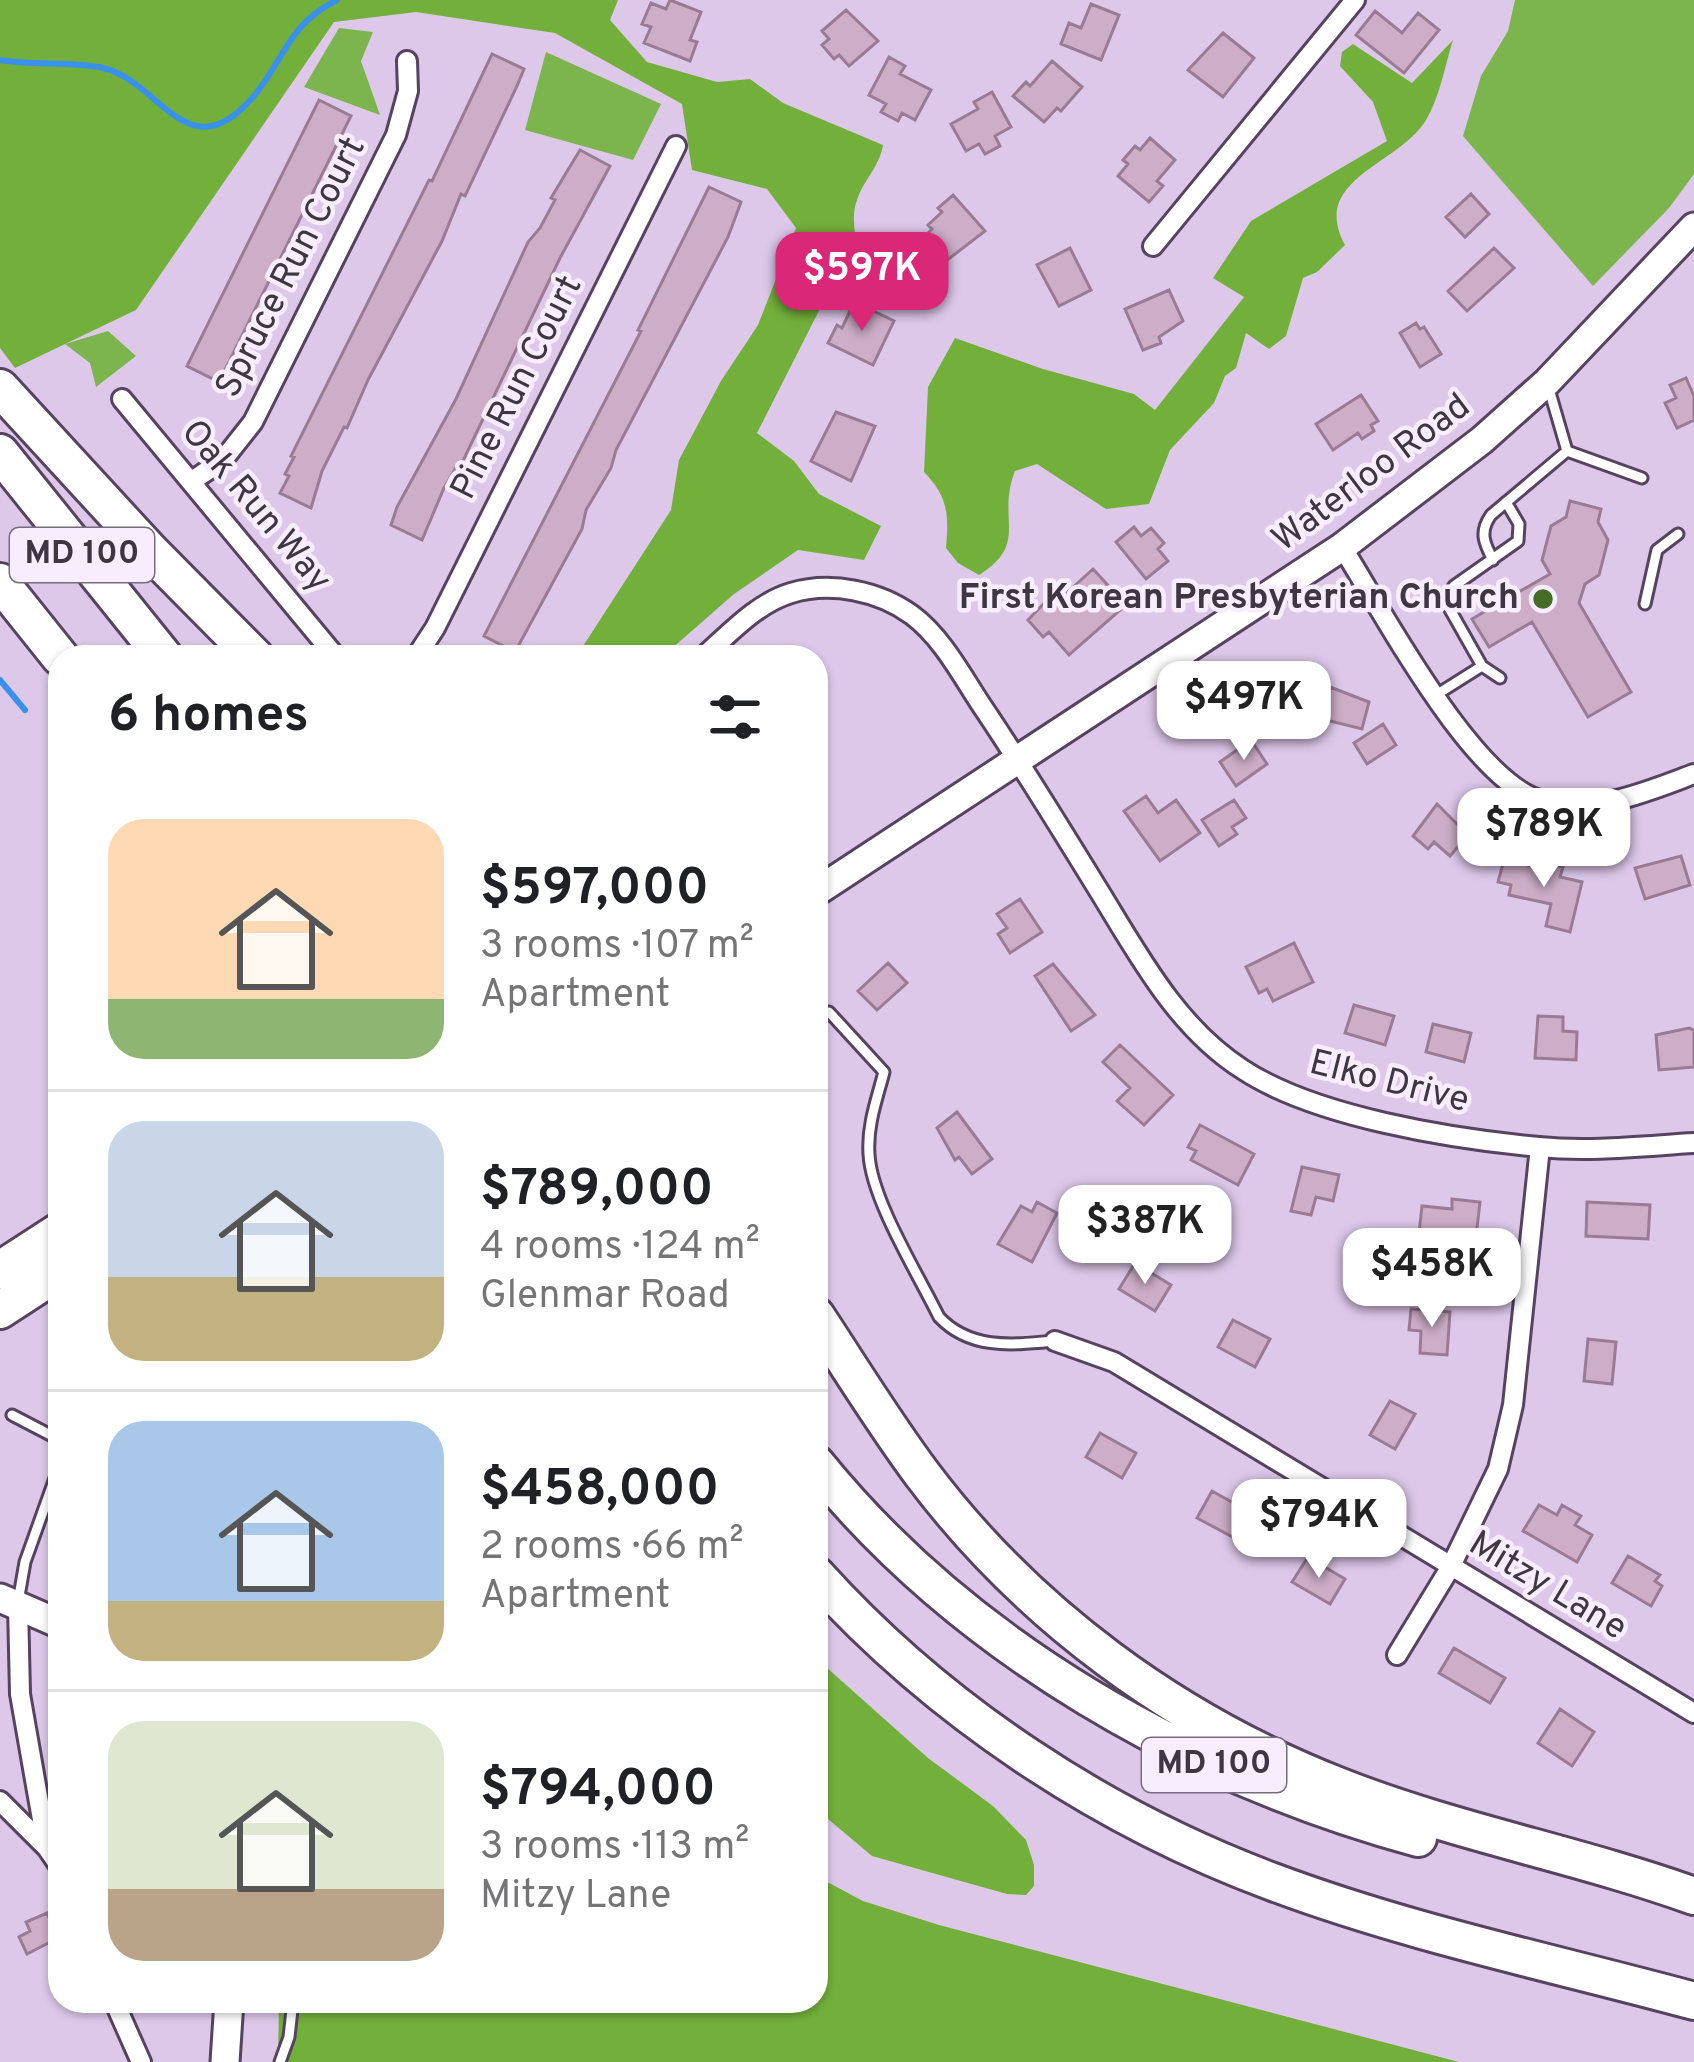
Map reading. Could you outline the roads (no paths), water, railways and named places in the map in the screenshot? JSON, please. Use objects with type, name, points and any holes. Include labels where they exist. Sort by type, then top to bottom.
[{"type":"highway","points":[[0,388],[243,645]]},
{"type":"highway","name":"MD 100","points":[[0,454],[154,645]]},
{"type":"highway","name":"MD 100","points":[[0,582],[50,645]]},
{"type":"highway","points":[[0,1270],[48,1239]]},
{"type":"highway","points":[[0,1310],[48,1279]]},
{"type":"highway","points":[[828,1334],[925,1478],[1035,1598],[1097,1651],[1168,1701],[1250,1748],[1341,1787],[1694,1896]]},
{"type":"highway","name":"MD 100","points":[[828,1477],[882,1536],[960,1605],[1030,1658],[1202,1760],[1296,1800],[1404,1834],[1694,1912]]},
{"type":"highway","name":"MD 100","points":[[828,1587],[919,1675],[992,1732],[1072,1785],[1179,1842],[1273,1882],[1387,1918],[1694,2001]]},
{"type":"main road","name":"Waterloo Road","points":[[828,884],[1342,547],[1482,440],[1547,382],[1694,227]]},
{"type":"main road","points":[[9,1602],[48,1619]]},
{"type":"main road","points":[[225,2062],[228,2013]]},
{"type":"street","points":[[1154,246],[1355,0]]},
{"type":"street","name":"Spruce Run Court","points":[[192,481],[223,460],[253,422],[396,135],[408,91],[407,61]]},
{"type":"street","name":"Pine Run Court","points":[[424,645],[676,146]]},
{"type":"street","name":"Oak Run Way","points":[[122,399],[326,645]]},
{"type":"street","points":[[1342,547],[1466,742],[1513,789],[1541,801],[1600,805],[1694,774]]},
{"type":"street","points":[[716,645],[790,593],[855,590],[887,600],[915,617],[938,642],[1018,760]]},
{"type":"street","name":"Elko Drive","points":[[1018,760],[1181,1017],[1242,1069],[1315,1103],[1383,1121],[1540,1147],[1694,1143]]},
{"type":"street","points":[[1396,1655],[1484,1502],[1505,1441],[1540,1147]]},
{"type":"street","name":"Mitzy Lane","points":[[1055,1341],[1114,1362],[1694,1713]]},
{"type":"street","points":[[9,1602],[47,1848]]},
{"type":"street","points":[[0,1801],[47,1848]]},
{"type":"street","points":[[119,2013],[141,2062]]},
{"type":"lane","points":[[1547,382],[1567,451]]},
{"type":"lane","points":[[1567,451],[1642,478]]},
{"type":"lane","points":[[1493,560],[1484,542],[1484,524],[1567,451]]},
{"type":"lane","points":[[1501,678],[1482,666],[1444,599],[1454,586],[1518,541],[1519,524],[1506,502]]},
{"type":"lane","points":[[1646,604],[1657,550],[1678,534]]},
{"type":"lane","points":[[1436,694],[1482,666]]},
{"type":"lane","points":[[830,1012],[884,1072],[870,1122],[873,1181],[939,1317],[954,1332],[974,1340],[996,1344],[1055,1341]]},
{"type":"lane","points":[[12,1415],[48,1434]]},
{"type":"lane","points":[[9,1602],[48,1498]]},
{"type":"lane","points":[[280,2062],[292,2013]]},
{"type":"waterway","points":[[0,60],[103,68],[123,76],[175,116],[192,125],[210,126],[230,118],[253,97],[297,31],[337,0]]},
{"type":"waterway","points":[[0,680],[25,710]]},
{"type":"place","name":"First Korean Presbyterian Church","points":[[1543,599]]}]
